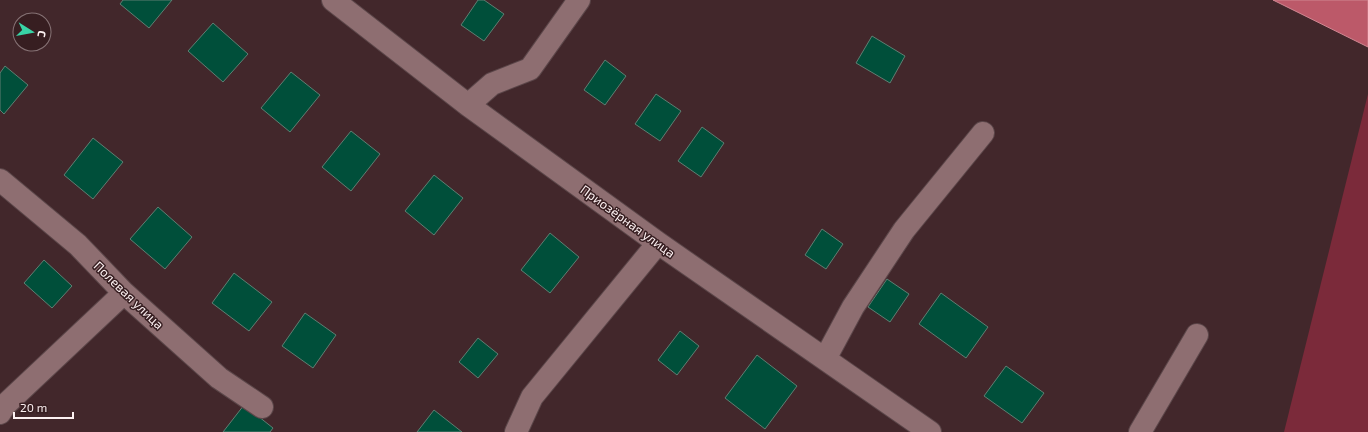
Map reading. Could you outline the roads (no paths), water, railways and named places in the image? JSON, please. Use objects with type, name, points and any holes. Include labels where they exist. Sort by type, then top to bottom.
[{"type":"street","name":"Приозёрная улица","points":[[333,0],[468,105],[658,243],[930,432]]},
{"type":"street","points":[[468,105],[492,84],[530,69],[579,0]]},
{"type":"street","points":[[825,359],[853,307],[904,230],[983,133]]},
{"type":"street","name":"Полевая улица","points":[[0,180],[78,245],[124,293],[219,378],[262,407]]},
{"type":"street","points":[[516,432],[532,397],[658,243]]},
{"type":"street","points":[[0,413],[4,406],[124,293]]},
{"type":"street","points":[[1140,432],[1197,335]]}]
